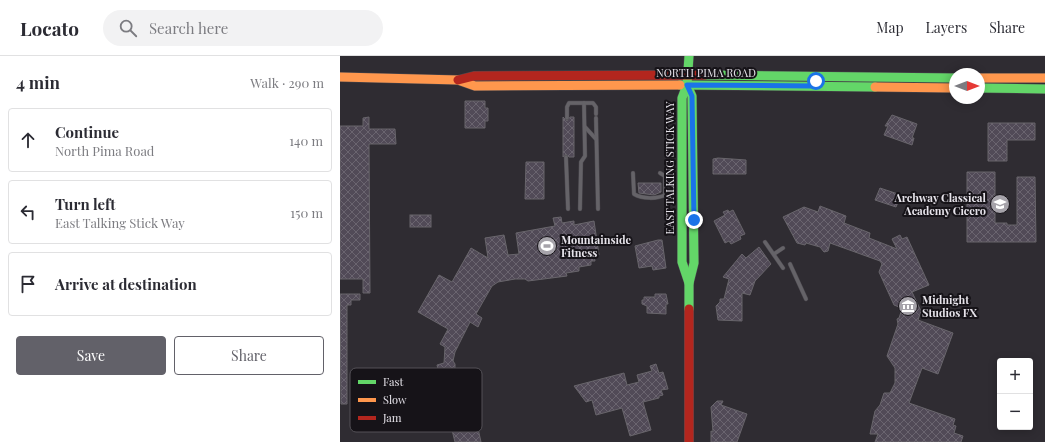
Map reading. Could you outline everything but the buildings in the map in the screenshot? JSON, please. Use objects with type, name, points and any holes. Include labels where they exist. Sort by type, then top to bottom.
[{"type":"main road","points":[[687,85],[688,56]]},
{"type":"main road","name":"NORTH PIMA ROAD","points":[[340,77],[458,80],[474,76],[688,75],[949,78]]},
{"type":"main road","points":[[812,86],[818,80],[868,81],[878,77]]},
{"type":"main road","points":[[985,78],[1045,78]]},
{"type":"main road","name":"NORTH PIMA ROAD","points":[[458,80],[475,86],[687,85],[949,88]]},
{"type":"main road","name":"EAST TALKING STICK WAY","points":[[687,85],[682,98],[682,262],[689,283]]},
{"type":"main road","name":"EAST TALKING STICK WAY","points":[[687,85],[692,96],[694,254],[694,263],[689,283],[688,442]]},
{"type":"main road","points":[[985,88],[1045,89]]},
{"type":"main road","points":[[682,207],[688,212],[689,236],[694,254]]},
{"type":"lane","points":[[567,118],[567,107],[569,103],[593,103],[596,107],[598,209]]},
{"type":"lane","points":[[580,209],[581,162],[585,156],[584,103]]},
{"type":"lane","points":[[585,126],[596,139]]},
{"type":"lane","points":[[566,157],[568,209]]},
{"type":"lane","points":[[633,173],[634,194],[638,197],[658,197],[665,195],[665,176],[660,173]]},
{"type":"lane","points":[[765,242],[783,268]]},
{"type":"lane","points":[[774,254],[783,248]]},
{"type":"lane","points":[[790,264],[806,299]]},
{"type":"traffic: fast","points":[[689,56],[687,85],[682,98],[682,262],[689,283]]},
{"type":"traffic: fast","points":[[705,75],[949,78]]},
{"type":"traffic: fast","points":[[680,85],[875,87]]},
{"type":"traffic: fast","points":[[687,85],[692,96],[694,263],[689,283],[689,309]]},
{"type":"traffic: fast","points":[[985,88],[1045,89]]},
{"type":"traffic: slow","points":[[340,77],[458,80],[475,86],[680,85]]},
{"type":"traffic: slow","points":[[985,78],[1045,78]]},
{"type":"traffic: slow","points":[[875,87],[949,88]]},
{"type":"traffic: jam","points":[[458,80],[474,76],[705,75]]},
{"type":"traffic: jam","points":[[689,309],[689,442]]},
{"type":"place","name":"Archway Classical Academy Cicero","points":[[1000,204]]},
{"type":"place","name":"Mountainside Fitness","points":[[547,246]]},
{"type":"place","name":"Midnight Studios FX","points":[[908,306]]},
{"type":"route","points":[[694,220],[692,96],[687,85],[812,86],[816,81]]}]
